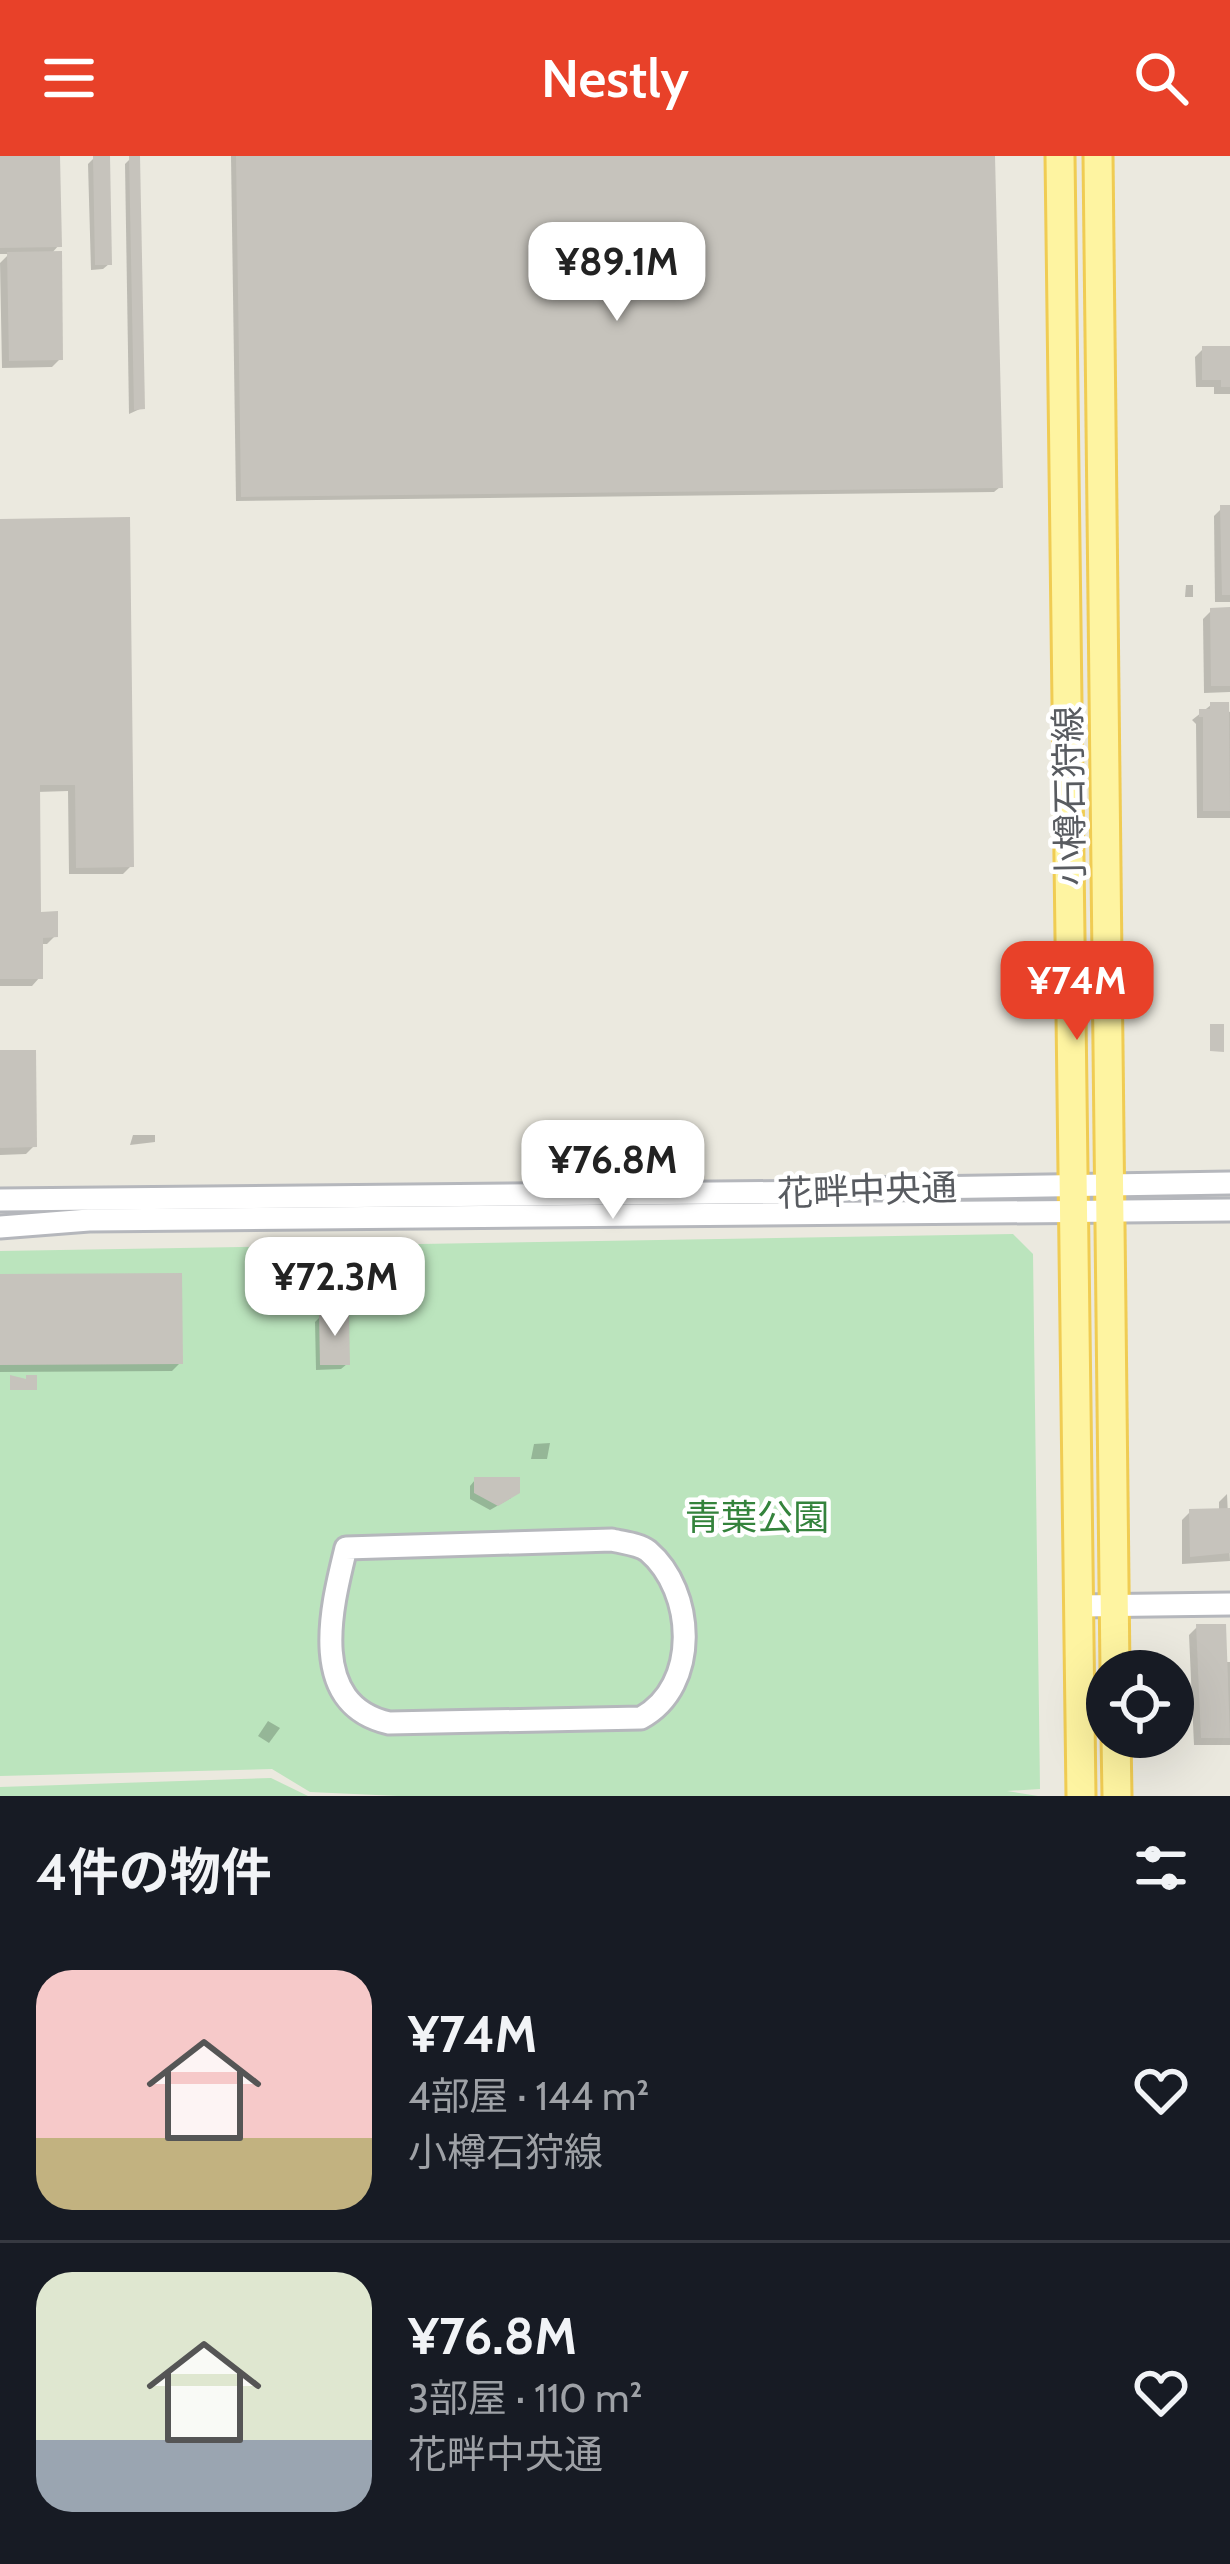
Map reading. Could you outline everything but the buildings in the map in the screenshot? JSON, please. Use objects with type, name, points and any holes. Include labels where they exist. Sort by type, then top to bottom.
[{"type":"main road","name":"小樽石狩線","points":[[1060,156],[1081,1796]]},
{"type":"main road","name":"小樽石狩線","points":[[1098,156],[1115,1650]]},
{"type":"main road","points":[[1116,1758],[1117,1796]]},
{"type":"street","name":"花畔中央通","points":[[0,1227],[88,1220],[848,1211],[1109,1198],[1230,1183]]},
{"type":"street","name":"花畔中央通","points":[[0,1200],[854,1189],[1074,1199]]},
{"type":"street","name":"花畔中央通","points":[[1109,1198],[1230,1210]]},
{"type":"street","points":[[612,1540],[644,1547],[671,1578],[682,1612],[684,1649],[674,1682],[655,1710],[627,1720],[379,1720],[357,1707],[338,1682],[329,1632],[346,1548],[387,1546],[612,1540]]},
{"type":"street","points":[[1078,1606],[1230,1604]]},
{"type":"green space","name":"青葉公園","points":[[1013,1234],[1033,1254],[1040,1789],[1007,1791],[1038,1796],[398,1796],[310,1792],[272,1769],[0,1776],[0,1251]]},
{"type":"green space","points":[[271,1778],[308,1796],[0,1796],[0,1787]]}]
